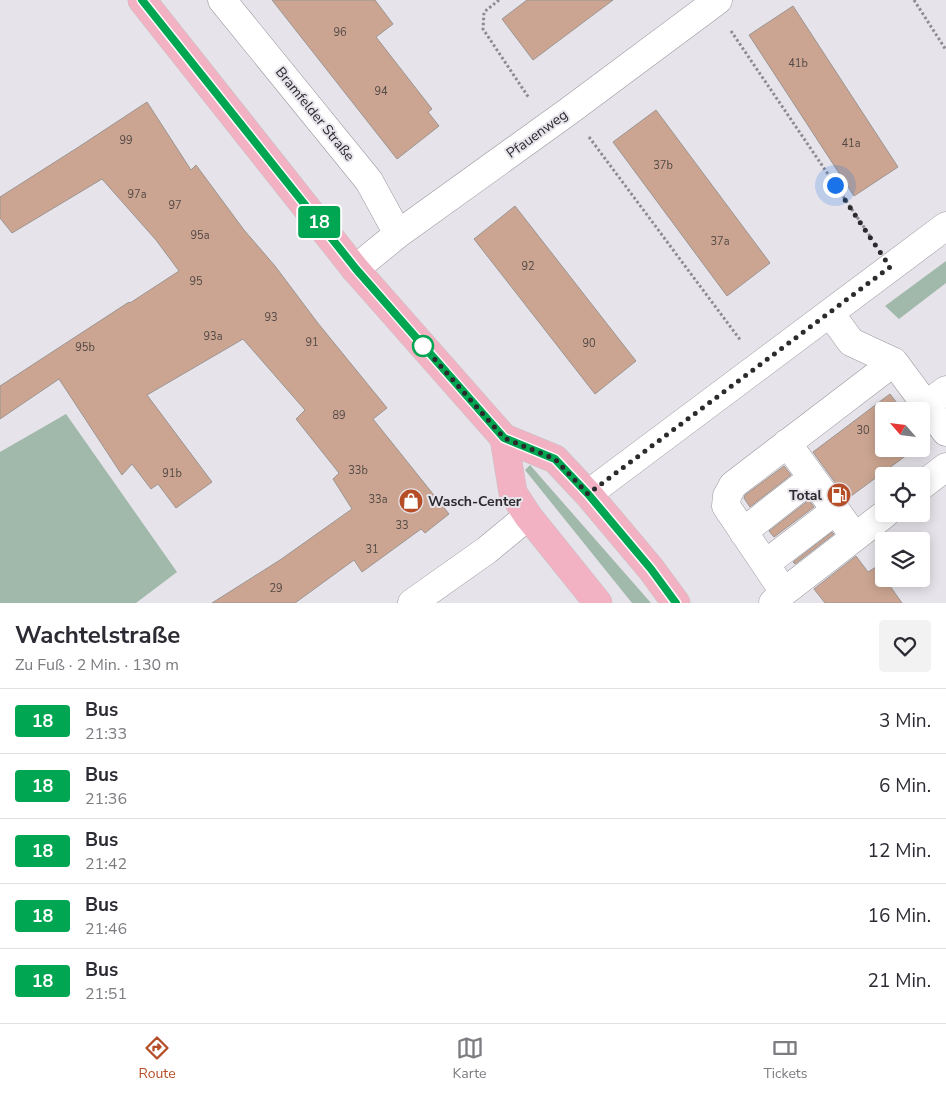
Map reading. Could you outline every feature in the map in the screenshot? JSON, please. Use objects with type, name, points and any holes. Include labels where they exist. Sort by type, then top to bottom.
[{"type":"main road","points":[[142,0],[356,269],[504,438],[555,459],[588,494],[651,569],[676,603]]},
{"type":"main road","points":[[504,438],[513,493],[528,516],[598,603]]},
{"type":"street","name":"Bramfelder Straße","points":[[222,0],[369,180],[398,234]]},
{"type":"street","name":"Pfauenweg","points":[[356,269],[398,234],[558,119],[715,2]]},
{"type":"street","points":[[588,494],[946,226]]},
{"type":"street","points":[[830,312],[851,342],[894,362],[936,398],[946,432]]},
{"type":"street","points":[[875,522],[779,597],[765,564],[726,506],[727,496],[733,485],[894,362]]},
{"type":"street","points":[[787,443],[855,537]]},
{"type":"street","points":[[930,479],[946,467]]},
{"type":"street","points":[[743,532],[812,478]]},
{"type":"street","points":[[765,564],[836,510]]},
{"type":"street","points":[[412,603],[488,550],[528,516]]},
{"type":"path","points":[[499,0],[484,12],[483,29],[759,365]]},
{"type":"path","points":[[914,0],[946,50]]},
{"type":"path","points":[[715,2],[890,267]]},
{"type":"green space","points":[[946,261],[946,283],[899,319],[885,306]]},
{"type":"green space","points":[[66,414],[177,572],[136,603],[0,603],[0,452]]},
{"type":"green space","points":[[530,465],[651,603],[632,603],[525,470]]},
{"type":"building","points":[[272,0],[375,0],[393,24],[376,37],[432,109],[428,112],[439,126],[397,159]]},
{"type":"building","points":[[527,0],[613,0],[533,60],[502,19]]},
{"type":"building","points":[[793,6],[898,167],[854,196],[749,35]]},
{"type":"building","points":[[147,102],[191,170],[196,165],[244,230],[275,266],[317,322],[387,408],[373,419],[449,514],[425,533],[421,529],[362,572],[354,560],[295,603],[212,603],[280,560],[352,509],[333,479],[339,473],[296,419],[305,410],[243,339],[147,395],[212,482],[176,508],[158,484],[151,489],[132,464],[122,475],[59,379],[0,419],[0,386],[179,271],[156,240],[102,179],[12,233],[0,218],[0,197]]},
{"type":"building","points":[[656,110],[770,263],[727,296],[613,142]]},
{"type":"building","points":[[515,206],[636,361],[595,394],[474,239]]},
{"type":"building","points":[[890,394],[896,402],[879,402]]},
{"type":"building","points":[[875,405],[875,458],[903,458],[891,467],[875,467],[875,478],[847,499],[813,452]]},
{"type":"building","points":[[784,466],[791,475],[750,507],[744,498],[745,495]]},
{"type":"building","points":[[809,500],[814,507],[774,537],[769,531]]},
{"type":"building","points":[[832,532],[834,534],[795,564],[793,562]]},
{"type":"building","points":[[856,556],[868,572],[875,568],[875,587],[891,587],[902,603],[825,603],[814,589]]},
{"type":"bus line","name":"18","points":[[142,0],[356,269],[504,438],[555,459],[588,494],[651,569],[676,603]]},
{"type":"place","name":"Total","points":[[839,495]]},
{"type":"place","name":"Wasch-Center","points":[[411,501]]},
{"type":"route","points":[[423,346],[504,438],[555,459],[588,494],[890,267],[835,185]]}]
